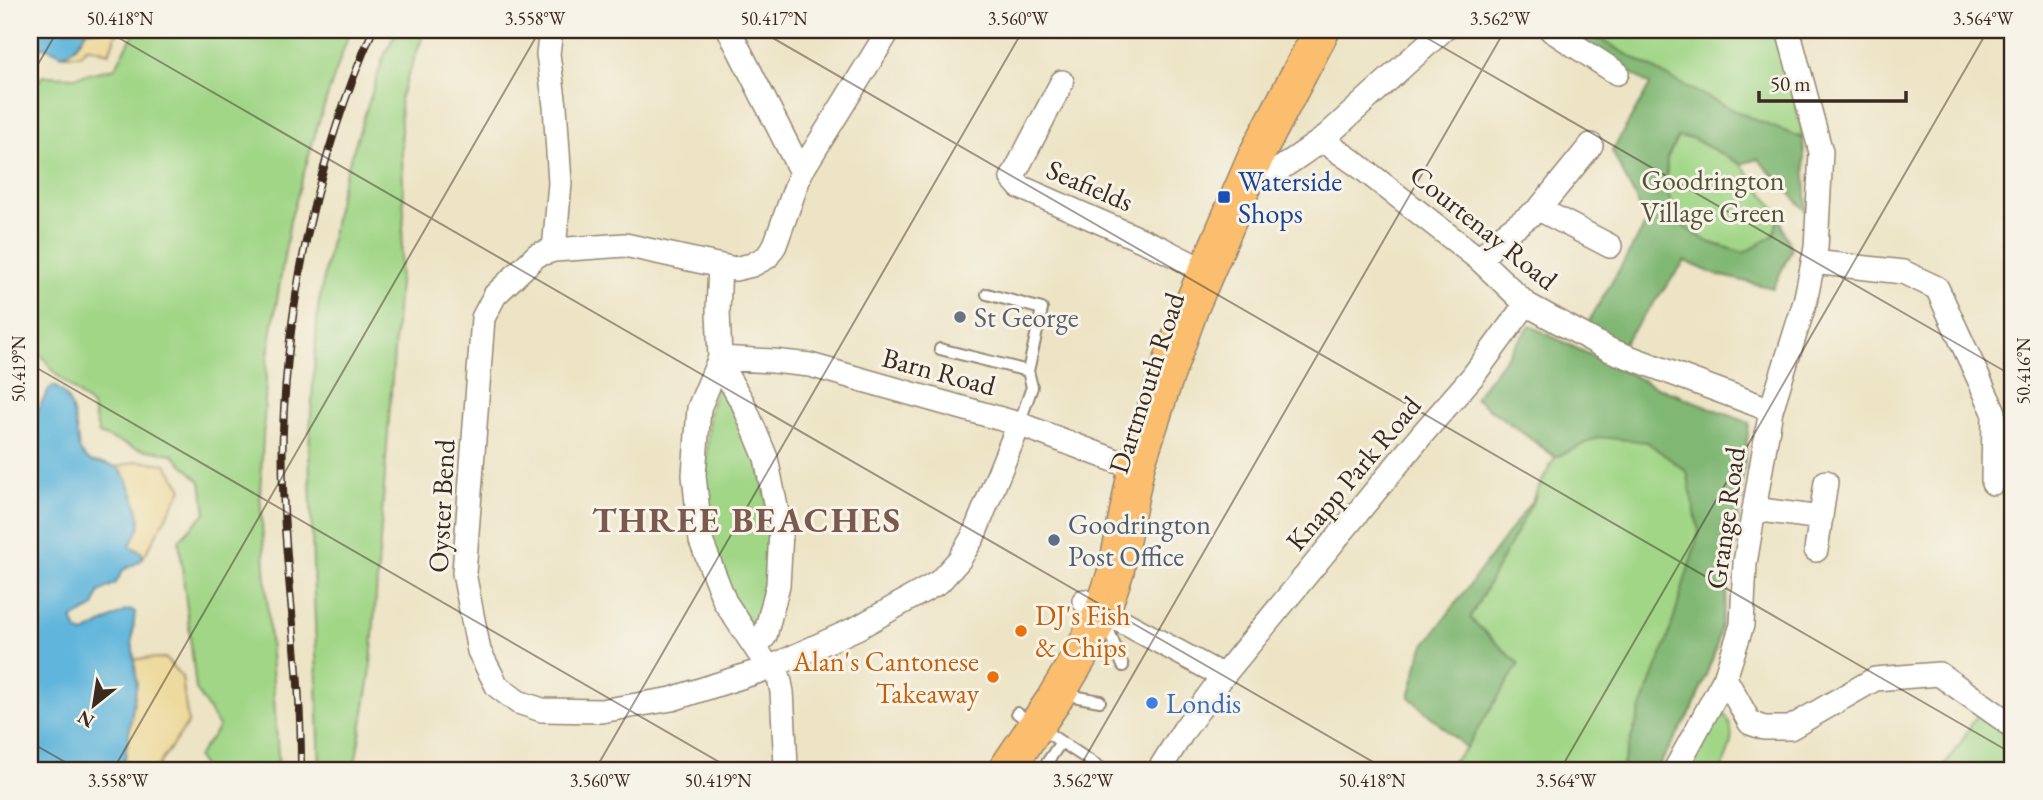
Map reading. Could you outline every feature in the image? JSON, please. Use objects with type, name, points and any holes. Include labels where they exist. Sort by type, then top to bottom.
[{"type":"main road","name":"Dartmouth Road","points":[[981,770],[1038,727],[1047,673],[1116,571],[1128,463],[1164,382],[1191,307],[1198,267],[1265,163],[1322,30]]},
{"type":"main road","name":"Dartmouth Road","points":[[1006,770],[1038,727],[1084,649],[1093,607]]},
{"type":"street","points":[[551,30],[548,54],[561,183],[554,250]]},
{"type":"street","points":[[729,30],[801,172]]},
{"type":"street","name":"Oyster Bend","points":[[889,30],[801,172],[775,245],[767,257],[752,265],[735,269],[625,245],[554,250],[537,255],[495,295],[483,318],[464,573],[480,651],[497,686],[517,702],[542,710],[601,712],[672,699],[769,668],[859,627],[939,582],[959,560],[973,537],[1019,424]]},
{"type":"street","points":[[1265,163],[1322,140],[1443,30]]},
{"type":"street","points":[[1551,30],[1617,73]]},
{"type":"street","name":"Grange Road","points":[[1675,770],[1725,678],[1742,625],[1745,563],[1771,410],[1805,302],[1816,248],[1821,152],[1788,30]]},
{"type":"street","name":"Seafields","points":[[1062,82],[1012,178],[1020,187],[1198,267]]},
{"type":"street","name":"Courtenay Road","points":[[1322,140],[1358,164],[1480,260],[1526,304],[1610,351],[1771,410]]},
{"type":"street","points":[[1480,260],[1502,236],[1539,209],[1591,145]]},
{"type":"street","points":[[1539,209],[1610,246]]},
{"type":"street","points":[[1813,262],[1903,272],[1937,288],[1994,412],[1993,483]]},
{"type":"street","points":[[720,266],[720,360],[743,403],[766,458],[781,532],[778,585],[765,636],[755,647]]},
{"type":"street","name":"Knapp Park Road","points":[[1159,770],[1223,676],[1473,376],[1526,304]]},
{"type":"street","points":[[720,360],[699,408],[694,475],[701,541],[725,602],[769,668],[779,677],[786,765],[783,770]]},
{"type":"street","name":"Barn Road","points":[[720,360],[810,365],[1019,424],[1128,463]]},
{"type":"street","points":[[1815,550],[1826,482]]},
{"type":"street","points":[[1754,509],[1821,518]]},
{"type":"street","points":[[1093,607],[1223,676]]},
{"type":"street","points":[[1725,678],[1750,723],[1764,728],[1790,729],[1875,679],[1939,674],[2013,726]]},
{"type":"lane","points":[[986,294],[1042,309],[1028,371],[1032,387],[1019,424]]},
{"type":"lane","points":[[940,349],[1028,371]]},
{"type":"lane","points":[[1093,607],[1123,666]]},
{"type":"lane","points":[[1057,693],[1100,702]]},
{"type":"lane","points":[[1038,727],[1042,770]]},
{"type":"lane","points":[[1038,727],[1104,770]]},
{"type":"green space","points":[[136,30],[350,30],[318,124],[290,221],[267,361],[260,494],[279,770],[205,770],[197,757],[219,727],[196,689],[179,540],[206,512],[201,482],[172,454],[135,448],[99,434],[92,406],[56,374],[30,340],[30,90],[43,76],[75,77],[115,68]]},
{"type":"green space","points":[[397,30],[425,30],[400,98],[404,215],[370,677],[354,770],[320,770],[309,448],[318,308],[341,187],[384,56]]},
{"type":"green space","points":[[1563,30],[1583,30],[1718,103],[1803,138],[1807,212],[1758,159],[1741,164],[1692,138],[1678,137],[1667,158],[1666,185],[1676,221],[1708,242],[1744,253],[1774,235],[1779,214],[1792,249],[1773,288],[1714,274],[1685,261],[1620,348],[1585,328],[1647,222],[1612,151],[1650,85]]},
{"type":"green space","points":[[1583,30],[1770,30],[1774,34],[1790,78],[1803,138],[1718,103]]},
{"type":"green space","name":"Goodrington Village Green","points":[[1677,137],[1692,138],[1741,164],[1779,214],[1774,235],[1744,253],[1708,242],[1676,221],[1666,185],[1667,158]]},
{"type":"green space","points":[[1530,326],[1654,386],[1749,423],[1732,567],[1716,649],[1693,708],[1656,770],[1445,770],[1466,748],[1469,618],[1555,457],[1475,398]]},
{"type":"green space","points":[[1530,326],[1654,386],[1749,423],[1732,567],[1716,649],[1693,708],[1656,770],[1621,770],[1667,641],[1699,532],[1687,472],[1647,442],[1599,437],[1556,457],[1475,398]]},
{"type":"green space","points":[[718,381],[757,451],[772,527],[769,590],[757,629],[752,628],[728,590],[704,516],[709,414]]},
{"type":"green space","points":[[1537,494],[1470,618],[1519,664],[1466,748],[1409,697],[1422,649]]},
{"type":"green space","points":[[1725,715],[1732,736],[1721,770],[1689,770],[1715,717]]},
{"type":"green space","points":[[1977,715],[2013,741],[2013,770],[1940,770],[1955,752]]},
{"type":"sand","points":[[87,30],[118,30],[109,53],[87,47],[80,55],[62,55],[74,48]]},
{"type":"sand","points":[[137,461],[166,464],[182,489],[143,558],[141,552],[129,546],[140,527],[140,518],[117,467]]},
{"type":"sand","points":[[165,658],[182,677],[188,723],[155,770],[116,770],[125,757],[137,682],[133,659]]},
{"type":"water","points":[[30,30],[87,30],[74,48],[62,55],[42,47],[30,50]]},
{"type":"water","points":[[53,386],[60,390],[70,404],[79,449],[83,455],[121,471],[133,494],[138,513],[138,530],[130,546],[141,552],[143,558],[123,570],[116,583],[99,592],[94,607],[72,619],[77,631],[83,634],[125,611],[135,612],[132,641],[137,682],[125,757],[116,770],[30,770],[30,419]]},
{"type":"railway","points":[[301,770],[298,685],[283,473],[283,431],[291,328],[309,226],[322,176],[336,126],[373,30]]},
{"type":"place","name":"Waterside Shops","points":[[1224,197]]},
{"type":"place","name":"St George","points":[[960,317]]},
{"type":"place","name":"Goodrington Post Office","points":[[1054,540]]},
{"type":"place","name":"DJ's Fish & Chips","points":[[1021,631]]},
{"type":"place","name":"Alan's Cantonese Takeaway","points":[[993,677]]},
{"type":"place","name":"Londis","points":[[1152,703]]},
{"type":"district","name":"THREE BEACHES","points":[[747,520]]}]
